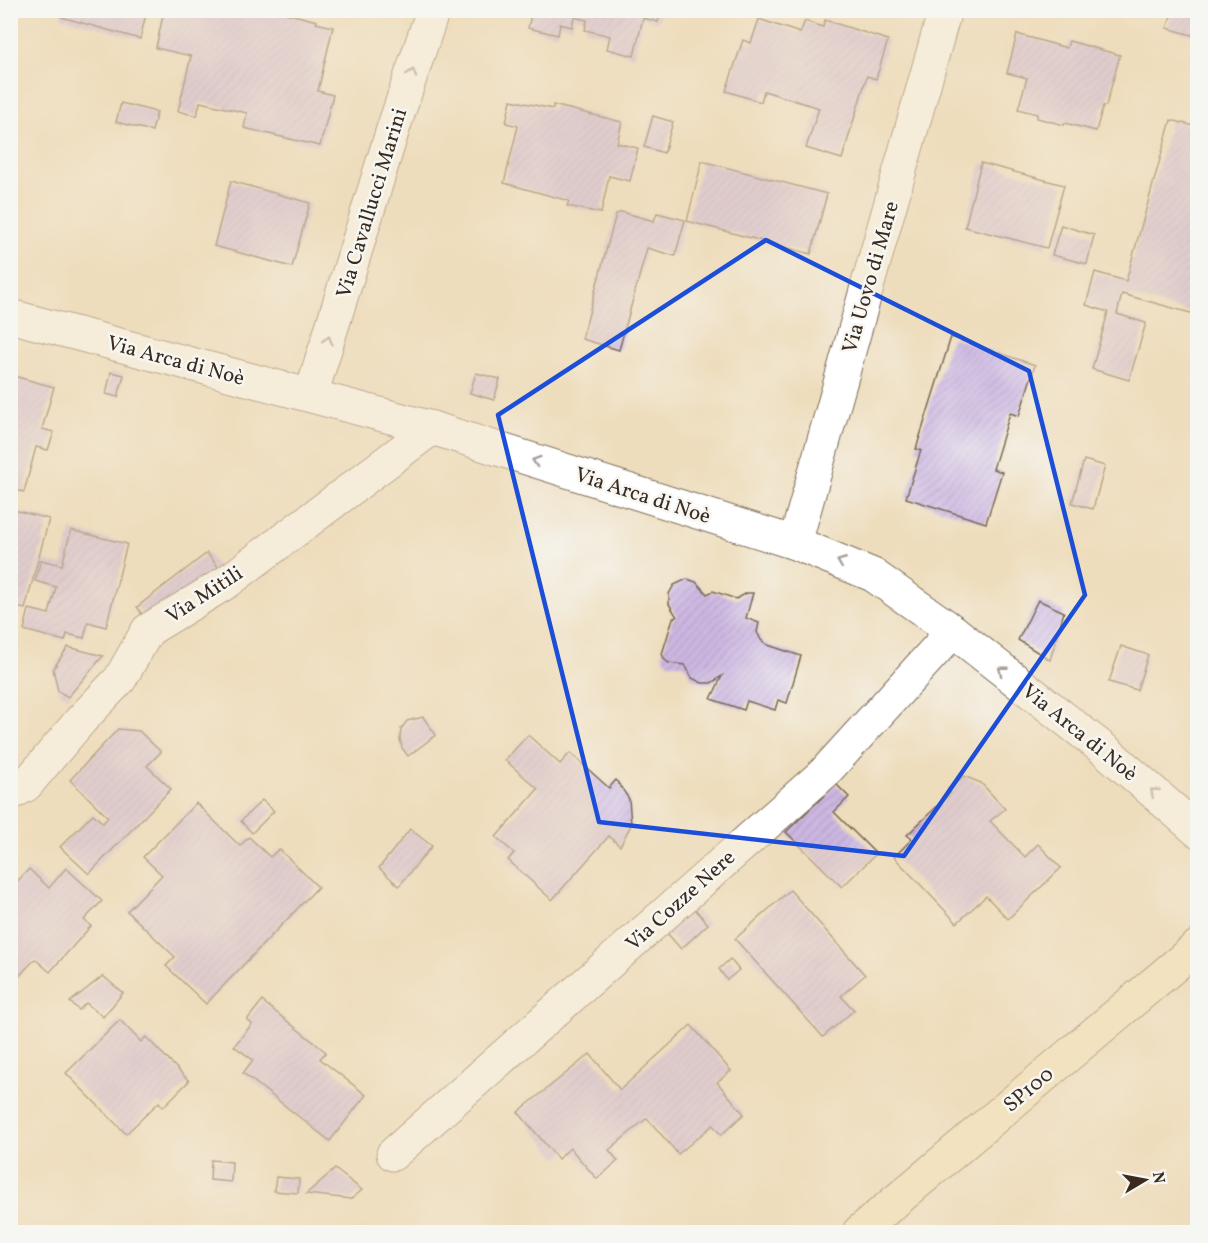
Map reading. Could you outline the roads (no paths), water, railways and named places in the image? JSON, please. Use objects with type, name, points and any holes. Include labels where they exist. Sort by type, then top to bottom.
[{"type":"main road","name":"SP100","points":[[859,1233],[1197,946]]},
{"type":"street","name":"Via Cavallucci Marini","points":[[310,395],[432,10]]},
{"type":"street","name":"Via Uovo di Mare","points":[[795,543],[945,10]]},
{"type":"street","name":"Via Arca di Noè","points":[[10,316],[432,428],[795,543],[873,574],[953,631],[1106,751],[1197,831]]},
{"type":"street","name":"Via Mitili","points":[[10,794],[26,785],[81,720],[120,679],[148,630],[227,582],[432,428]]},
{"type":"street","name":"Via Cozze Nere","points":[[393,1154],[824,773],[953,631]]}]
